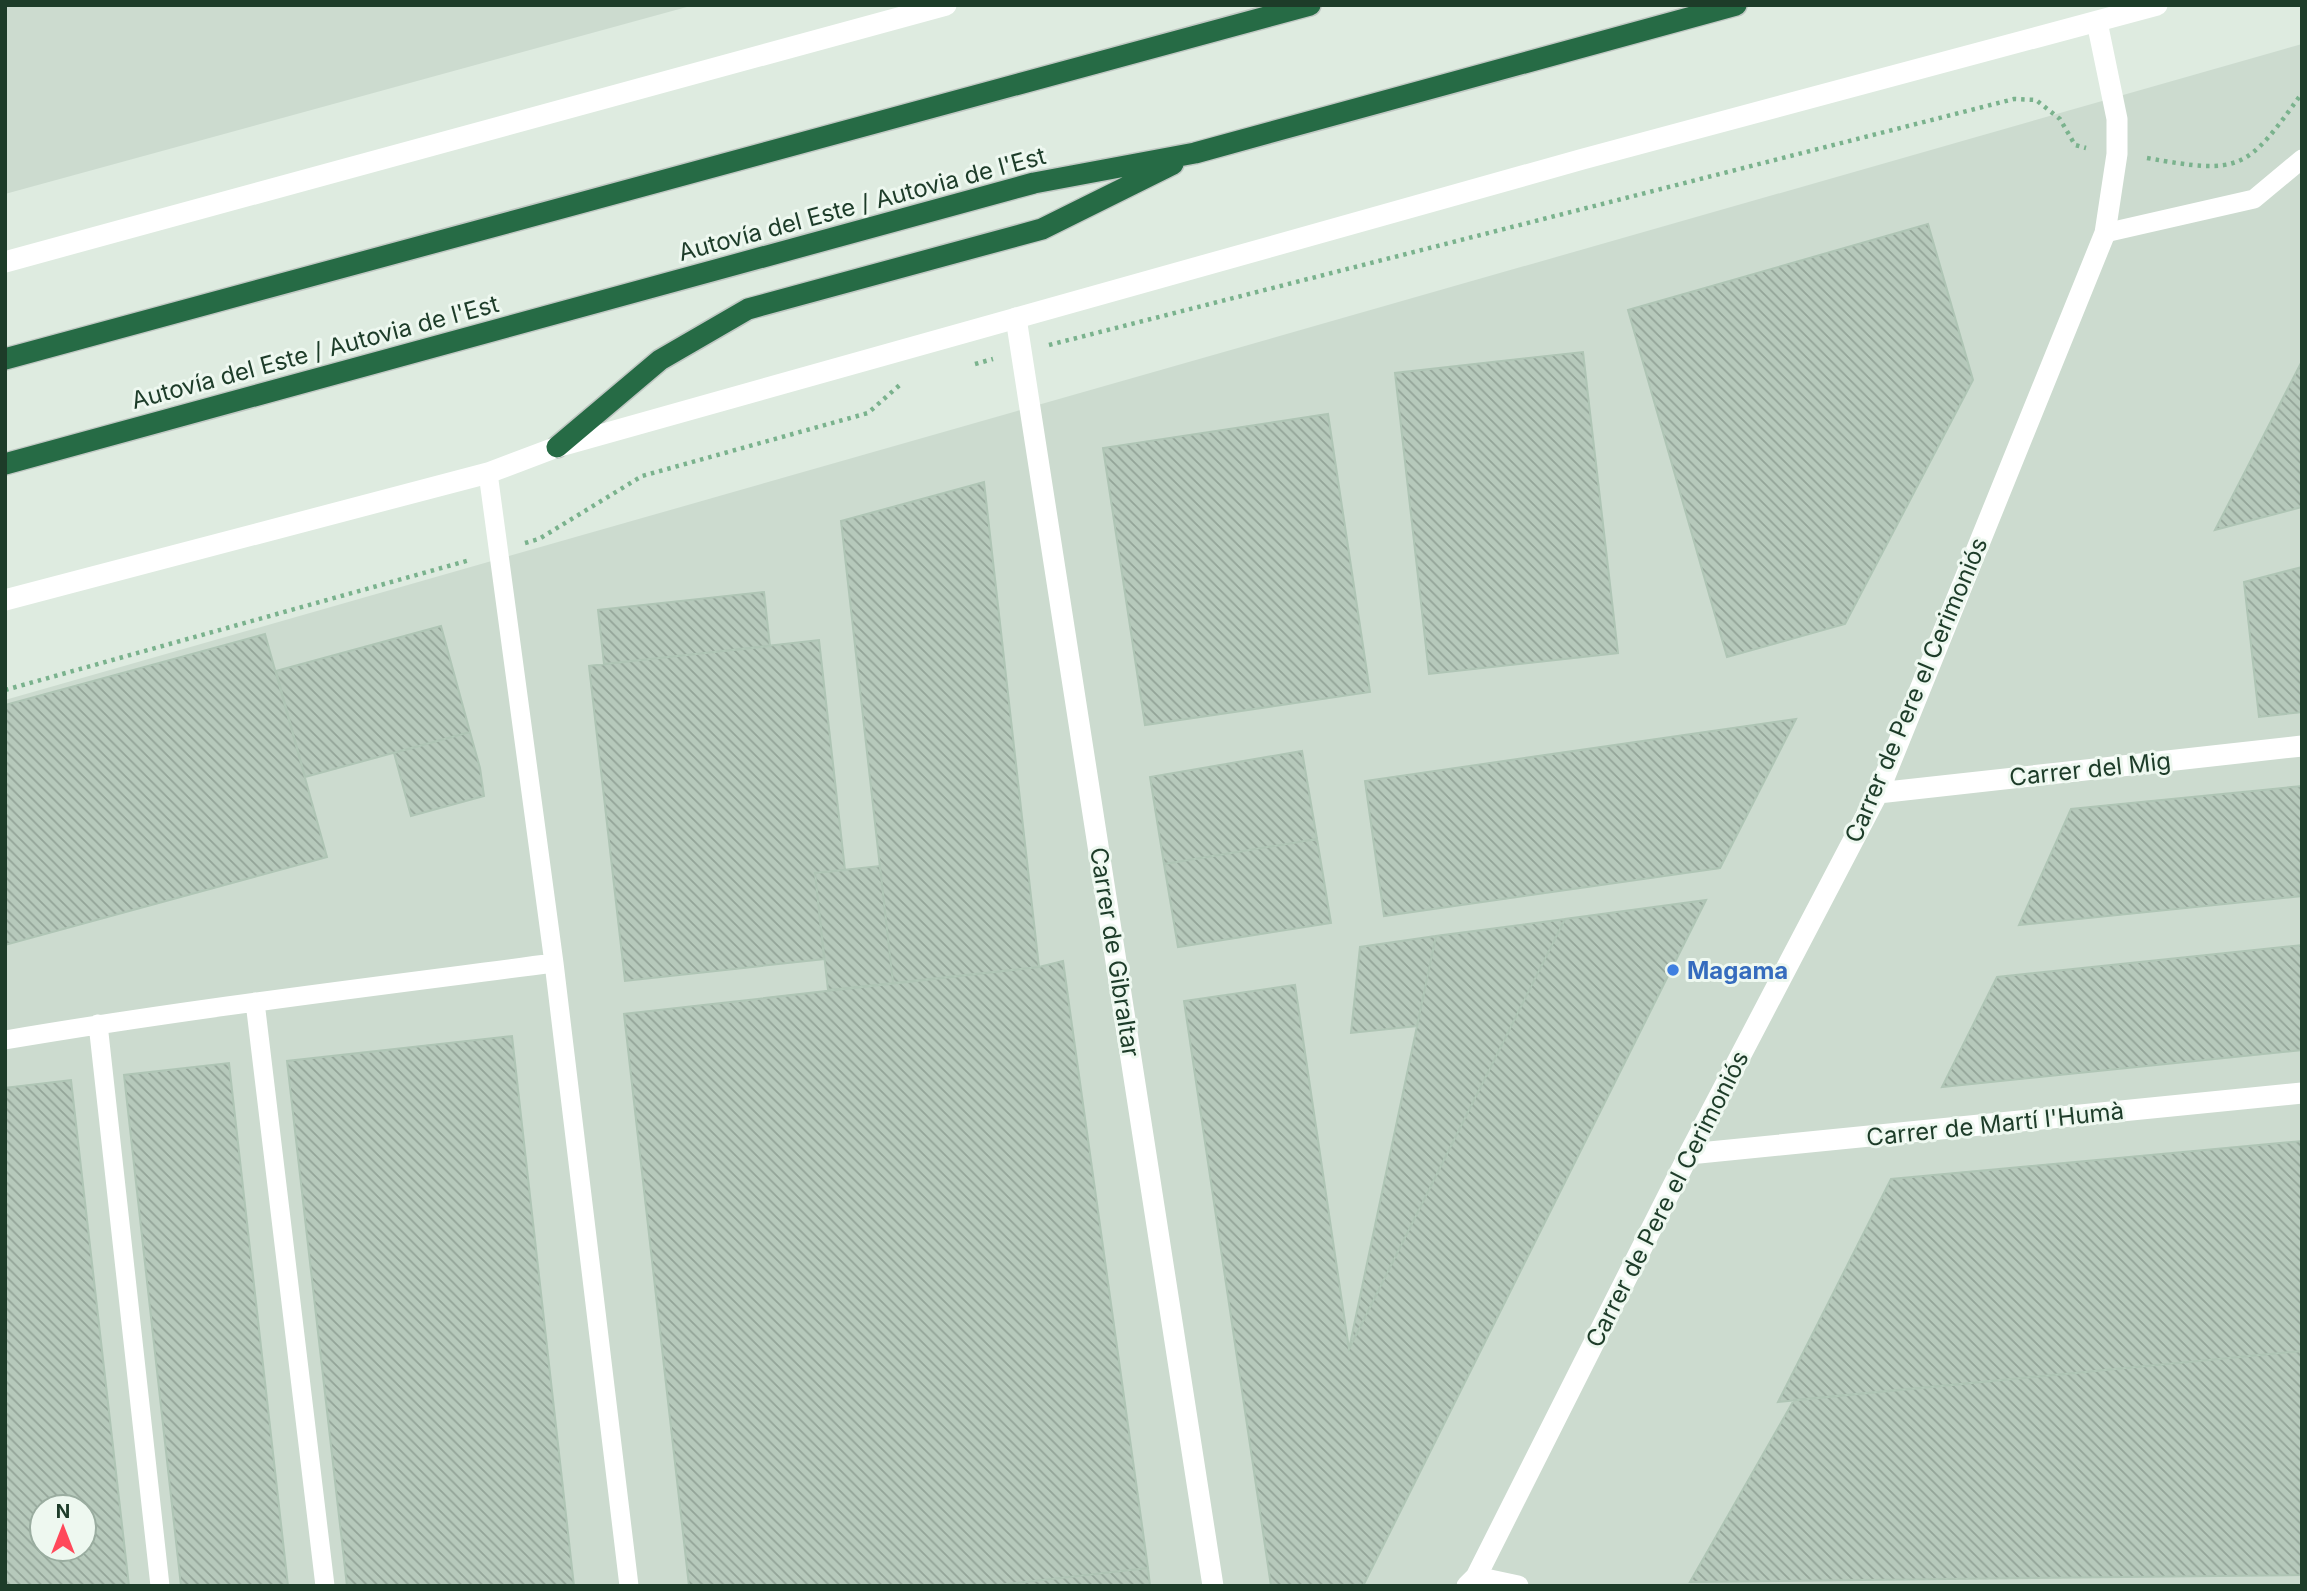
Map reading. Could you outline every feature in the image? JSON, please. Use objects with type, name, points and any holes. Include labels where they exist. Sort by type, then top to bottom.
[{"type":"highway","points":[[5,359],[1310,5]]},
{"type":"highway","name":"Autovía del Este / Autovia de l'Est","points":[[5,464],[1034,183],[1195,152],[1736,5]]},
{"type":"highway","points":[[557,447],[660,359],[748,309],[1042,229],[1195,152]]},
{"type":"street","points":[[5,262],[946,5]]},
{"type":"street","points":[[5,600],[488,473],[557,447],[1583,159],[2157,5]]},
{"type":"street","name":"Carrer de Pere el Cerimoniós","points":[[1472,1582],[1689,1154],[1878,793],[2105,233],[2117,154],[2117,120],[2097,22]]},
{"type":"street","name":"Carrer de Gibraltar","points":[[1016,318],[1213,1586]]},
{"type":"street","name":"Carrer del Mig","points":[[1878,793],[2302,746]]},
{"type":"street","name":"Carrer de Martí l'Humà","points":[[1689,1154],[2302,1093]]},
{"type":"street","points":[[1472,1582],[1518,1586]]},
{"type":"lane","points":[[2105,233],[2254,199],[2302,159]]},
{"type":"lane","points":[[488,473],[554,963],[629,1586]]},
{"type":"lane","points":[[5,1040],[254,1002],[554,963]]},
{"type":"lane","points":[[254,1002],[325,1586]]},
{"type":"lane","points":[[98,1024],[160,1586]]},
{"type":"path","points":[[969,366],[2014,99],[2036,100],[2060,120],[2075,145],[2195,166],[2224,166],[2252,156],[2272,135],[2302,93]]},
{"type":"path","points":[[5,690],[539,539],[642,476],[868,413],[903,383]]},
{"type":"shaded area","points":[[5,5],[694,5],[5,194]]},
{"type":"shaded area","points":[[2302,44],[2302,1586],[5,1586],[5,700]]},
{"type":"building","points":[[1928,224],[1973,380],[1845,624],[1727,657],[1628,310]]},
{"type":"building","points":[[1583,352],[1618,653],[1429,674],[1395,373]]},
{"type":"building","points":[[2302,361],[2302,507],[2215,530]]},
{"type":"building","points":[[1328,414],[1370,692],[1145,725],[1103,448]]},
{"type":"building","points":[[984,482],[1039,967],[893,983],[841,521]]},
{"type":"building","points":[[2302,567],[2302,712],[2259,717],[2244,582]]},
{"type":"building","points":[[764,592],[770,646],[604,664],[598,610]]},
{"type":"building","points":[[441,626],[470,732],[305,777],[276,671]]},
{"type":"building","points":[[265,634],[327,857],[5,945],[5,705]]},
{"type":"building","points":[[819,640],[845,870],[815,873],[824,959],[625,981],[589,666]]},
{"type":"building","points":[[1796,719],[1720,868],[1384,916],[1365,781]]},
{"type":"building","points":[[470,732],[484,796],[411,816],[394,753]]},
{"type":"building","points":[[1302,751],[1317,839],[1164,864],[1150,777]]},
{"type":"building","points":[[2302,786],[2302,896],[2019,925],[2071,809]]},
{"type":"building","points":[[1317,839],[1331,923],[1178,947],[1164,864]]},
{"type":"building","points":[[880,866],[893,983],[828,990],[815,873]]},
{"type":"building","points":[[1706,900],[1363,1586],[1271,1586],[1184,1001],[1295,985],[1349,1349],[1565,919]]},
{"type":"building","points":[[1565,919],[1349,1349],[1436,936]]},
{"type":"building","points":[[1436,936],[1417,1026],[1351,1033],[1360,947]]},
{"type":"building","points":[[2302,945],[2302,1050],[1942,1087],[1997,977]]},
{"type":"building","points":[[1063,961],[1148,1568],[989,1586],[689,1586],[624,1014],[1039,967]]},
{"type":"building","points":[[512,1036],[574,1586],[347,1586],[287,1061]]},
{"type":"building","points":[[229,1063],[288,1586],[181,1586],[124,1075]]},
{"type":"building","points":[[71,1080],[129,1586],[5,1586],[5,1088]]},
{"type":"building","points":[[2302,1141],[2302,1351],[1778,1402],[1891,1179]]},
{"type":"building","points":[[2302,1351],[2302,1575],[1690,1582],[1794,1400]]},
{"type":"building","points":[[1148,1568],[1150,1586],[989,1586]]},
{"type":"place","name":"Magama","points":[[1673,970]]}]
